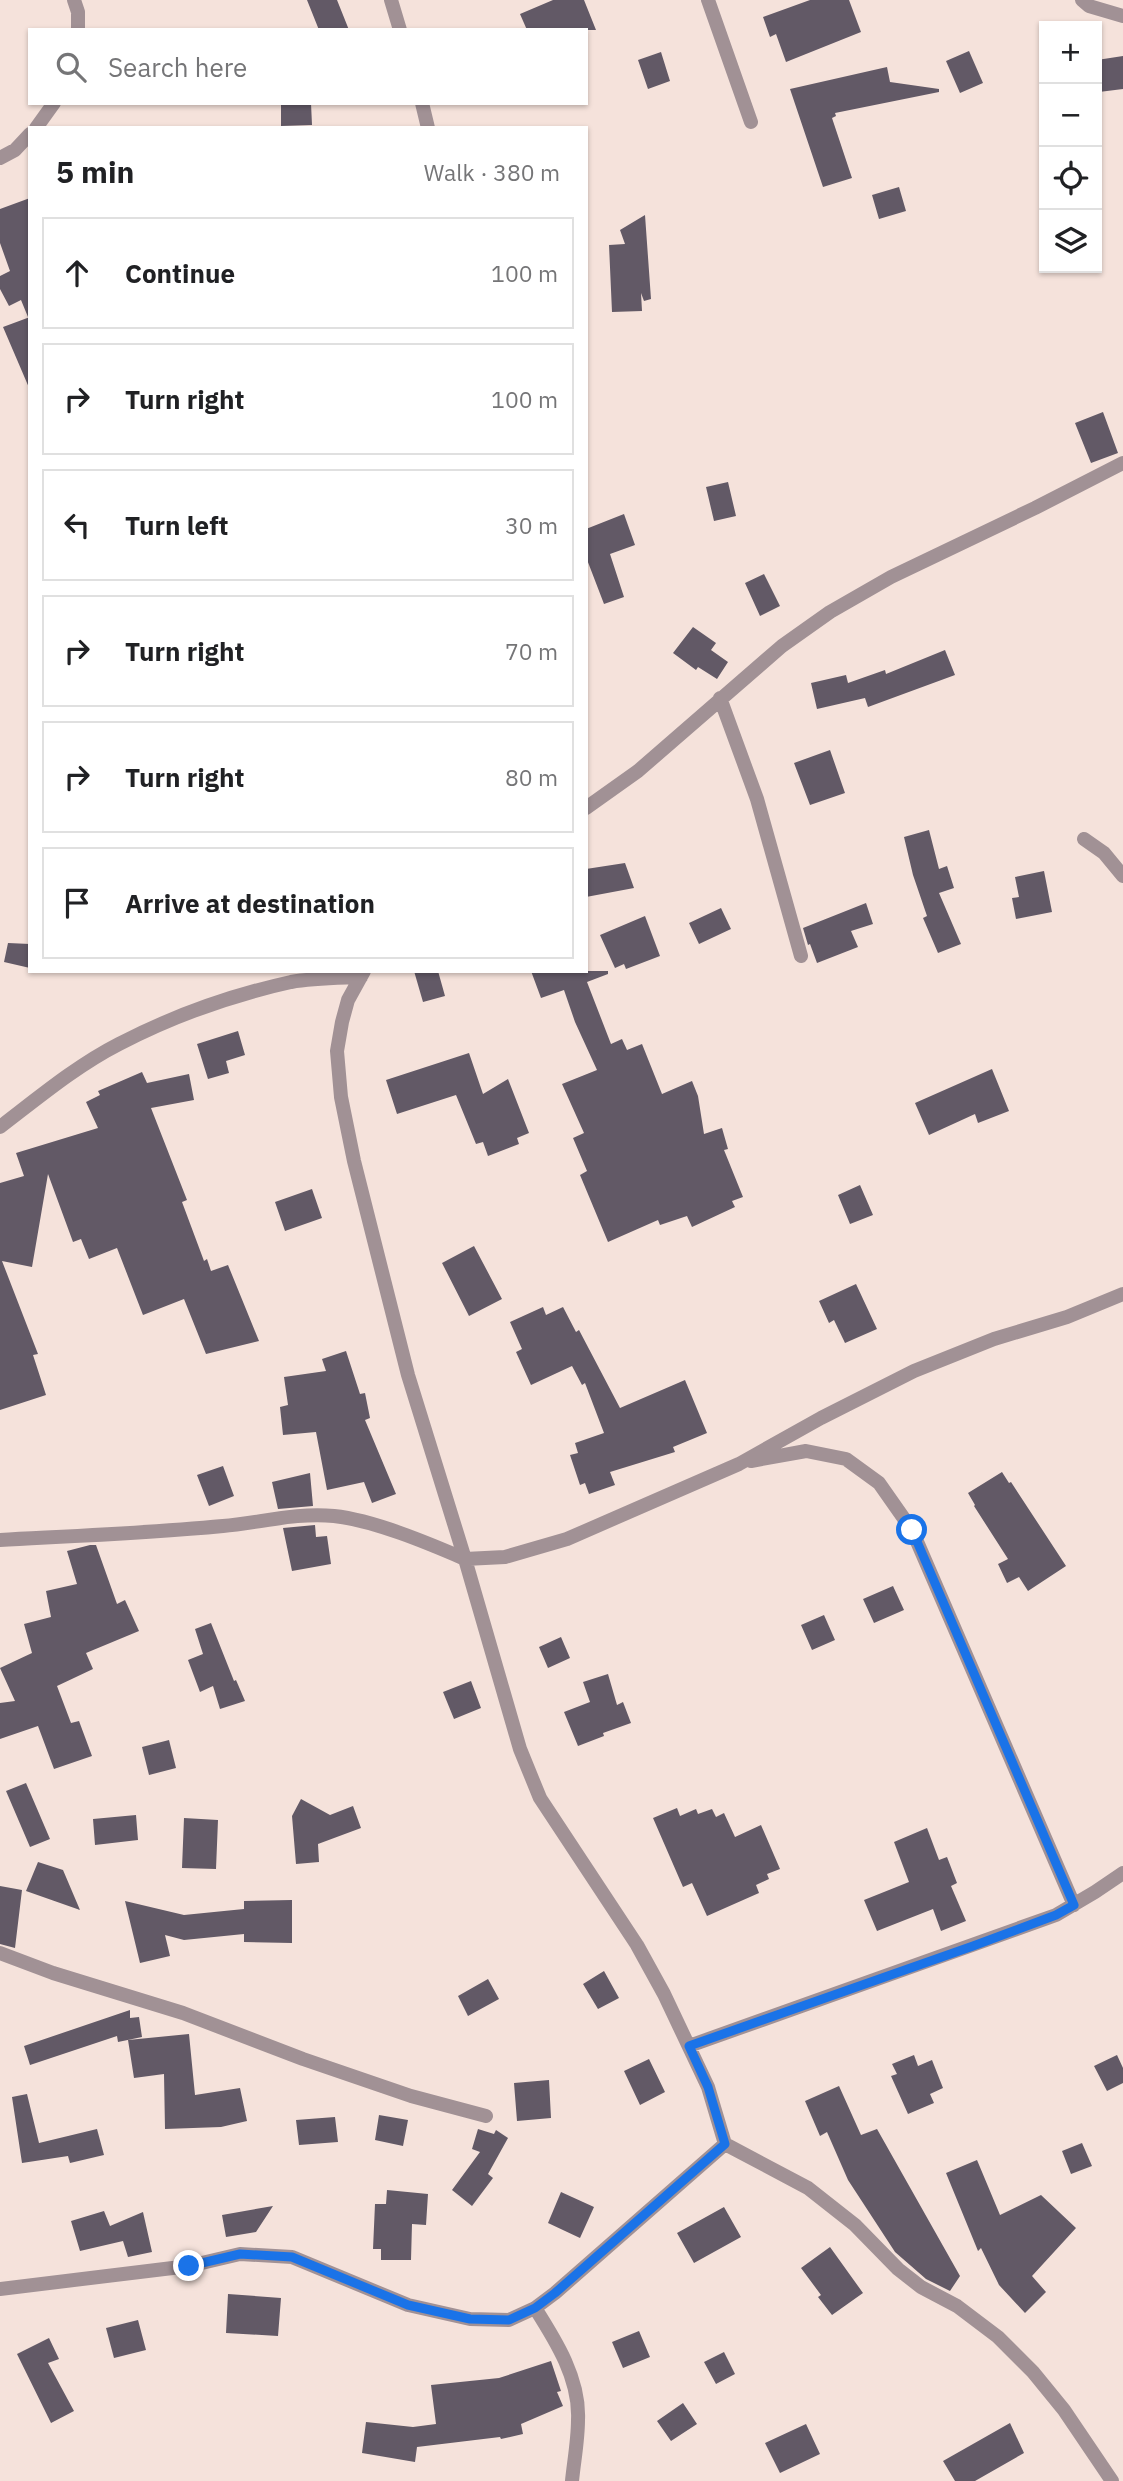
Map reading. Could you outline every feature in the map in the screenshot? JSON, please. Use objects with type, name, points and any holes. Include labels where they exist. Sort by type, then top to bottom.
[{"type":"street","points":[[74,0],[78,12],[78,28]]},
{"type":"street","points":[[391,0],[399,28]]},
{"type":"street","points":[[708,0],[751,122]]},
{"type":"street","points":[[1082,0],[1089,5],[1123,16]]},
{"type":"street","points":[[37,126],[53,105]]},
{"type":"street","points":[[422,105],[428,126]]},
{"type":"street","points":[[0,158],[15,150],[28,136]]},
{"type":"street","points":[[588,807],[638,771],[782,646],[830,612],[891,577],[1123,463]]},
{"type":"street","points":[[720,698],[757,799],[801,956]]},
{"type":"street","points":[[1084,839],[1104,853],[1123,876]]},
{"type":"street","points":[[0,1127],[67,1076],[118,1044],[180,1016],[230,998],[294,982],[362,974]]},
{"type":"street","points":[[362,974],[348,1000],[337,1051],[341,1097],[354,1161],[408,1375],[520,1749],[541,1798],[607,1903],[637,1945],[708,2087],[725,2144],[808,2188],[855,2225],[898,2269],[921,2287],[957,2305],[998,2337],[1032,2372],[1063,2410],[1112,2481]]},
{"type":"street","points":[[0,1540],[148,1532],[307,1516],[334,1516],[364,1522],[465,1559],[505,1557],[567,1539],[739,1464],[821,1418],[914,1371],[994,1339],[1067,1317],[1123,1294]]},
{"type":"street","points":[[739,1464],[806,1451],[846,1460],[879,1483],[912,1530],[1074,1905]]},
{"type":"street","points":[[689,2046],[1056,1915],[1123,1872]]},
{"type":"street","points":[[0,1953],[53,1973],[183,2013],[303,2059],[486,2116]]},
{"type":"street","points":[[0,2289],[189,2266],[240,2254],[292,2257],[408,2305],[470,2319],[509,2320],[535,2308],[555,2293],[725,2144]]},
{"type":"street","points":[[535,2308],[570,2372],[576,2394],[579,2418],[572,2481]]},
{"type":"building","points":[[307,0],[337,0],[348,28],[318,28]]},
{"type":"building","points":[[553,0],[584,0],[596,30],[526,28],[520,14]]},
{"type":"building","points":[[810,0],[849,0],[861,32],[786,62],[776,34],[770,37],[763,17]]},
{"type":"building","points":[[969,51],[983,83],[960,93],[946,61]]},
{"type":"building","points":[[661,52],[670,81],[648,89],[638,60]]},
{"type":"building","points":[[1123,56],[1123,89],[1102,92],[1102,59]]},
{"type":"building","points":[[887,67],[890,82],[939,89],[939,92],[835,113],[836,116],[832,118],[852,178],[823,187],[790,89]]},
{"type":"building","points":[[281,105],[311,105],[312,125],[281,126]]},
{"type":"building","points":[[899,187],[906,211],[879,219],[872,195]]},
{"type":"building","points":[[28,199],[28,317],[21,300],[9,306],[0,289],[0,276],[10,271],[0,243],[0,209]]},
{"type":"building","points":[[645,215],[651,299],[644,301],[641,293],[642,311],[612,312],[609,245],[625,244],[620,230]]},
{"type":"building","points":[[28,318],[28,385],[3,327]]},
{"type":"building","points":[[1103,412],[1118,453],[1091,463],[1075,423]]},
{"type":"building","points":[[728,482],[736,516],[714,521],[706,487]]},
{"type":"building","points":[[624,514],[635,545],[610,554],[624,597],[604,604],[588,562],[588,528]]},
{"type":"building","points":[[764,574],[780,606],[760,616],[745,583]]},
{"type":"building","points":[[693,627],[716,643],[711,650],[728,662],[717,679],[698,667],[696,670],[673,653]]},
{"type":"building","points":[[945,650],[955,675],[868,707],[865,698],[817,709],[811,683],[846,675],[848,683],[885,670],[886,674]]},
{"type":"building","points":[[830,750],[845,793],[810,805],[794,763]]},
{"type":"building","points":[[929,830],[939,869],[947,866],[954,888],[939,893],[961,944],[938,953],[923,918],[927,916],[904,837]]},
{"type":"building","points":[[625,863],[634,888],[588,897],[588,869]]},
{"type":"building","points":[[1044,871],[1052,912],[1016,919],[1012,898],[1019,897],[1015,877]]},
{"type":"building","points":[[866,903],[873,924],[851,931],[858,947],[817,963],[803,928]]},
{"type":"building","points":[[721,908],[731,929],[699,944],[689,923]]},
{"type":"building","points":[[645,916],[660,956],[626,969],[624,964],[615,968],[600,935]]},
{"type":"building","points":[[8,943],[28,944],[28,968],[4,962]]},
{"type":"building","points":[[608,971],[608,974],[587,982],[611,1044],[622,1039],[627,1050],[642,1044],[662,1094],[692,1081],[698,1096],[704,1134],[722,1128],[728,1149],[724,1150],[743,1197],[732,1201],[735,1207],[692,1227],[687,1216],[660,1225],[658,1220],[608,1242],[580,1175],[587,1171],[573,1138],[584,1133],[562,1084],[597,1070],[564,990],[541,998],[532,973]]},
{"type":"building","points":[[415,973],[439,973],[445,996],[423,1002]]},
{"type":"building","points":[[238,1031],[245,1055],[226,1061],[229,1073],[208,1079],[197,1044]]},
{"type":"building","points":[[469,1053],[483,1094],[508,1079],[529,1133],[517,1138],[519,1144],[488,1156],[483,1142],[476,1144],[456,1095],[397,1114],[386,1080]]},
{"type":"building","points":[[992,1069],[1009,1111],[978,1123],[975,1114],[929,1135],[915,1103]]},
{"type":"building","points":[[142,1072],[147,1083],[189,1074],[194,1100],[151,1108],[187,1200],[182,1202],[204,1261],[207,1259],[211,1271],[228,1265],[259,1341],[206,1354],[184,1299],[143,1315],[117,1248],[89,1259],[81,1239],[73,1242],[48,1174],[32,1267],[2,1261],[38,1354],[33,1355],[46,1395],[0,1410],[0,1183],[24,1176],[16,1153],[98,1128],[86,1102],[100,1095],[98,1091]]},
{"type":"building","points":[[860,1185],[873,1215],[850,1224],[838,1195]]},
{"type":"building","points":[[312,1189],[322,1218],[285,1231],[275,1202]]},
{"type":"building","points":[[474,1246],[502,1299],[469,1316],[442,1263]]},
{"type":"building","points":[[856,1284],[877,1329],[845,1343],[834,1320],[829,1323],[819,1301]]},
{"type":"building","points":[[543,1307],[546,1315],[563,1307],[576,1332],[579,1330],[620,1408],[685,1380],[707,1433],[673,1447],[675,1452],[610,1472],[615,1485],[589,1494],[585,1483],[580,1485],[570,1455],[578,1453],[575,1443],[604,1433],[585,1383],[582,1385],[572,1366],[531,1385],[516,1352],[522,1349],[510,1322]]},
{"type":"building","points":[[346,1351],[360,1394],[365,1393],[370,1418],[365,1420],[396,1494],[372,1503],[364,1482],[327,1490],[316,1432],[283,1435],[280,1407],[288,1405],[284,1377],[326,1371],[322,1359]]},
{"type":"building","points":[[223,1466],[234,1496],[209,1506],[197,1475]]},
{"type":"building","points":[[1002,1472],[1066,1566],[1028,1591],[1019,1577],[1007,1583],[998,1564],[1008,1559],[968,1493]]},
{"type":"building","points":[[310,1473],[313,1506],[278,1509],[272,1482]]},
{"type":"building","points":[[315,1525],[316,1537],[327,1536],[331,1564],[292,1571],[283,1528]]},
{"type":"building","points":[[96,1545],[117,1604],[125,1600],[139,1631],[86,1653],[93,1669],[57,1686],[71,1723],[79,1721],[92,1756],[54,1769],[38,1726],[0,1739],[0,1703],[15,1701],[0,1668],[32,1653],[24,1624],[51,1617],[46,1591],[77,1584],[67,1551]]},
{"type":"building","points":[[893,1586],[904,1610],[874,1623],[863,1599]]},
{"type":"building","points":[[824,1615],[835,1640],[812,1650],[801,1625]]},
{"type":"building","points":[[211,1623],[245,1701],[220,1709],[213,1686],[200,1692],[188,1660],[203,1654],[195,1629]]},
{"type":"building","points":[[561,1637],[570,1658],[548,1668],[539,1647]]},
{"type":"building","points":[[608,1674],[617,1705],[623,1702],[631,1723],[578,1746],[564,1712],[590,1702],[583,1682]]},
{"type":"building","points":[[471,1681],[481,1708],[454,1719],[443,1692]]},
{"type":"building","points":[[169,1740],[176,1768],[149,1775],[142,1747]]},
{"type":"building","points":[[26,1783],[50,1839],[30,1847],[6,1791]]},
{"type":"building","points":[[301,1799],[330,1815],[353,1806],[361,1828],[318,1844],[319,1862],[296,1864],[292,1816]]},
{"type":"building","points":[[677,1808],[680,1816],[696,1809],[698,1814],[712,1809],[716,1817],[724,1813],[735,1837],[761,1825],[780,1869],[767,1874],[769,1879],[756,1885],[759,1893],[707,1916],[692,1883],[683,1887],[653,1818]]},
{"type":"building","points":[[136,1815],[138,1840],[95,1845],[93,1819]]},
{"type":"building","points":[[184,1818],[218,1820],[216,1869],[182,1868]]},
{"type":"building","points":[[927,1828],[939,1860],[947,1857],[957,1883],[951,1886],[966,1921],[941,1931],[933,1909],[877,1931],[864,1900],[909,1882],[894,1842]]},
{"type":"building","points":[[38,1862],[63,1870],[80,1910],[26,1891]]},
{"type":"building","points":[[0,1886],[22,1890],[15,1948],[0,1944]]},
{"type":"building","points":[[292,1900],[292,1943],[244,1942],[244,1934],[184,1940],[165,1935],[170,1956],[140,1963],[125,1901],[184,1915],[244,1909],[244,1901]]},
{"type":"building","points":[[604,1971],[619,1998],[598,2009],[583,1984]]},
{"type":"building","points":[[488,1979],[499,1999],[468,2016],[458,1996]]},
{"type":"building","points":[[130,2010],[130,2018],[139,2017],[142,2037],[118,2042],[117,2036],[30,2065],[24,2046]]},
{"type":"building","points":[[189,2034],[195,2095],[240,2088],[247,2121],[221,2127],[165,2129],[164,2074],[134,2078],[128,2040]]},
{"type":"building","points":[[914,2055],[918,2066],[932,2060],[943,2088],[930,2094],[934,2103],[908,2114],[891,2076],[897,2074],[892,2064]]},
{"type":"building","points":[[1117,2055],[1123,2068],[1123,2083],[1107,2091],[1094,2066]]},
{"type":"building","points":[[649,2059],[665,2092],[640,2105],[624,2071]]},
{"type":"building","points":[[549,2080],[551,2118],[517,2121],[514,2083]]},
{"type":"building","points":[[839,2086],[861,2135],[877,2129],[960,2276],[950,2291],[926,2279],[895,2252],[848,2180],[827,2132],[820,2136],[805,2101]]},
{"type":"building","points":[[27,2094],[39,2143],[97,2129],[104,2155],[70,2163],[68,2156],[22,2163],[12,2097]]},
{"type":"building","points":[[379,2115],[408,2120],[403,2146],[375,2140]]},
{"type":"building","points":[[335,2117],[338,2142],[299,2145],[296,2120]]},
{"type":"building","points":[[478,2129],[494,2134],[496,2130],[508,2138],[488,2174],[493,2178],[472,2206],[452,2190],[480,2152],[472,2149]]},
{"type":"building","points":[[1082,2143],[1092,2166],[1071,2174],[1062,2151]]},
{"type":"building","points":[[977,2160],[1000,2215],[1041,2195],[1076,2228],[1032,2276],[1046,2292],[1025,2313],[999,2285],[981,2248],[978,2251],[946,2173]]},
{"type":"building","points":[[387,2190],[428,2194],[426,2225],[412,2224],[411,2260],[381,2260],[381,2249],[373,2249],[375,2204],[386,2204]]},
{"type":"building","points":[[561,2192],[594,2207],[580,2238],[548,2223]]},
{"type":"building","points":[[273,2206],[256,2232],[226,2237],[222,2215]]},
{"type":"building","points":[[724,2207],[741,2237],[694,2263],[677,2233]]},
{"type":"building","points":[[104,2211],[110,2226],[143,2212],[152,2252],[128,2257],[123,2241],[80,2251],[71,2221]]},
{"type":"building","points":[[830,2247],[863,2293],[832,2315],[801,2268]]},
{"type":"building","points":[[228,2294],[281,2298],[278,2336],[226,2333]]},
{"type":"building","points":[[138,2320],[146,2350],[114,2358],[106,2328]]},
{"type":"building","points":[[639,2331],[650,2357],[623,2368],[612,2342]]},
{"type":"building","points":[[49,2338],[59,2359],[48,2363],[74,2411],[51,2423],[17,2354]]},
{"type":"building","points":[[724,2352],[735,2374],[716,2384],[704,2362]]},
{"type":"building","points":[[551,2361],[561,2391],[557,2392],[563,2406],[521,2424],[523,2434],[501,2439],[417,2447],[415,2462],[362,2453],[366,2422],[413,2427],[436,2424],[431,2385],[499,2378]]},
{"type":"building","points":[[683,2403],[697,2424],[671,2441],[657,2421]]},
{"type":"building","points":[[1010,2423],[1024,2453],[975,2481],[955,2481],[943,2461]]},
{"type":"building","points":[[806,2424],[820,2454],[780,2473],[765,2443]]},
{"type":"route","points":[[189,2266],[240,2254],[292,2257],[408,2305],[470,2319],[509,2320],[535,2308],[555,2293],[725,2144],[708,2087],[689,2046],[973,1946],[1056,1915],[1074,1905],[912,1530]]}]
